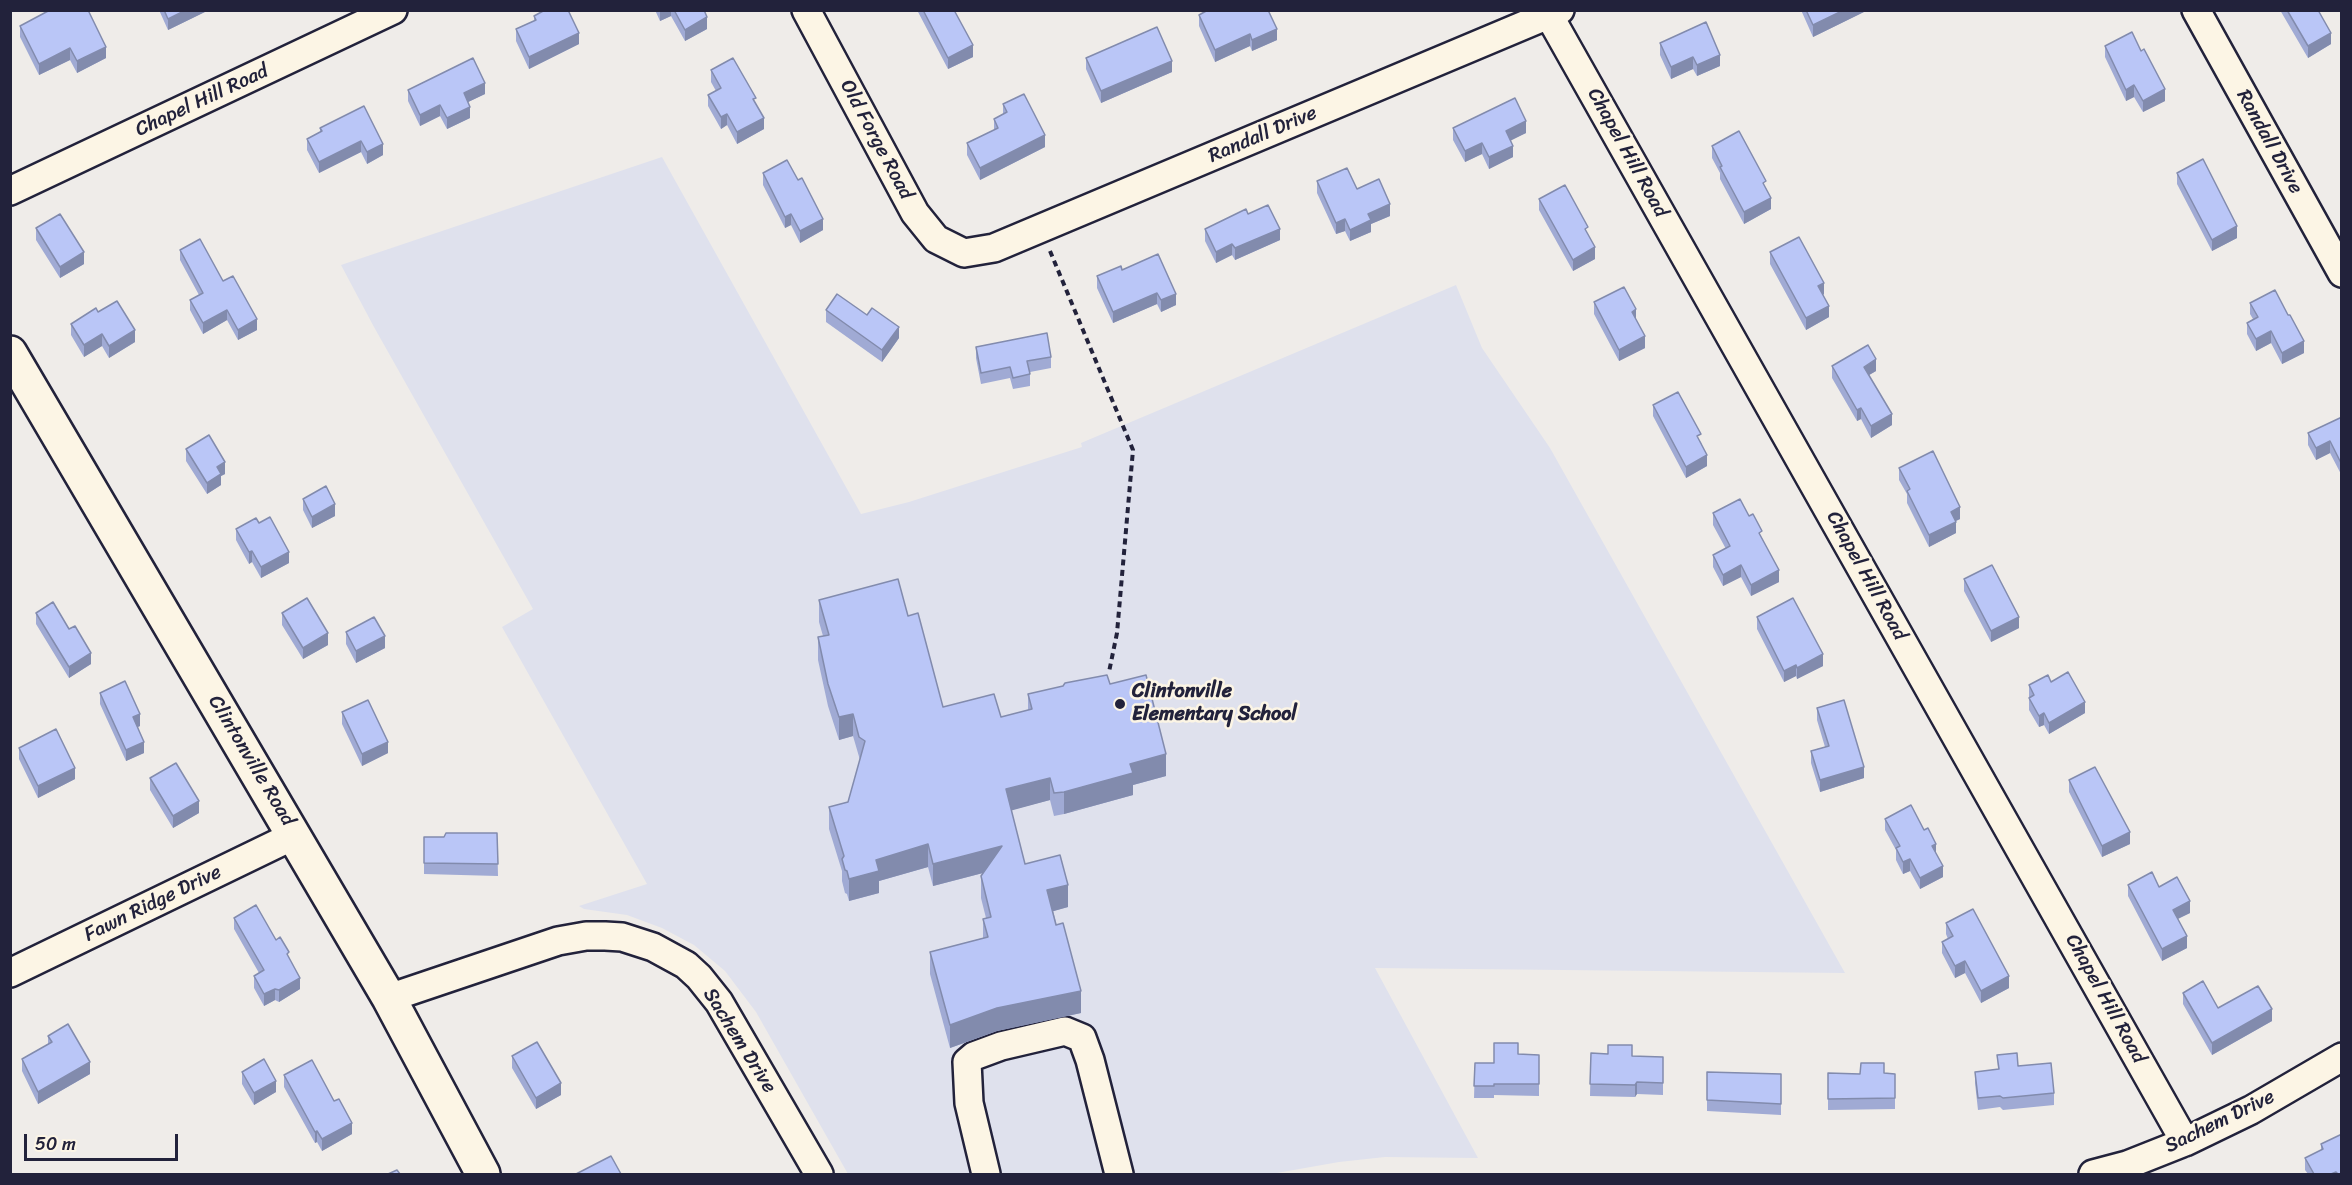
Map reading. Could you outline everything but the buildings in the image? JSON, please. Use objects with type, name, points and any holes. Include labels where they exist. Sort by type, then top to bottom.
[{"type":"main road","name":"Clintonville Road","points":[[10,353],[389,998],[483,1174]]},
{"type":"street","name":"Chapel Hill Road","points":[[10,191],[393,10]]},
{"type":"street","name":"Old Forge Road","points":[[806,10],[915,213],[936,239],[964,253]]},
{"type":"street","name":"Randall Drive","points":[[2196,10],[2342,273]]},
{"type":"street","name":"Chapel Hill Road","points":[[1552,12],[2185,1142]]},
{"type":"street","name":"Randall Drive","points":[[964,253],[994,248],[1552,12]]},
{"type":"street","name":"Fawn Ridge Drive","points":[[10,973],[295,835]]},
{"type":"street","name":"Sachem Drive","points":[[389,998],[558,941],[586,936],[614,936],[639,941],[686,965],[699,977],[718,1002],[819,1174]]},
{"type":"street","points":[[984,1166],[969,1103],[967,1062],[974,1056],[1001,1046],[1065,1031],[1082,1038],[1093,1071],[1119,1174]]},
{"type":"street","name":"Sachem Drive","points":[[2092,1174],[2127,1166],[2185,1142],[2251,1110],[2342,1057]]},
{"type":"path","points":[[1050,251],[1133,450],[1117,633],[1109,672]]},
{"type":"shaded area","name":"Clintonville Elementary School","points":[[662,157],[861,514],[909,502],[1082,447],[1081,443],[1456,285],[1482,348],[1550,448],[1845,973],[1375,968],[1478,1158],[1385,1157],[1339,1162],[1271,1174],[848,1174],[756,1012],[725,971],[694,945],[662,928],[627,915],[584,909],[579,906],[647,884],[502,627],[533,609],[341,265]]},
{"type":"place","name":"Clintonville Elementary School","points":[[1120,704]]}]
